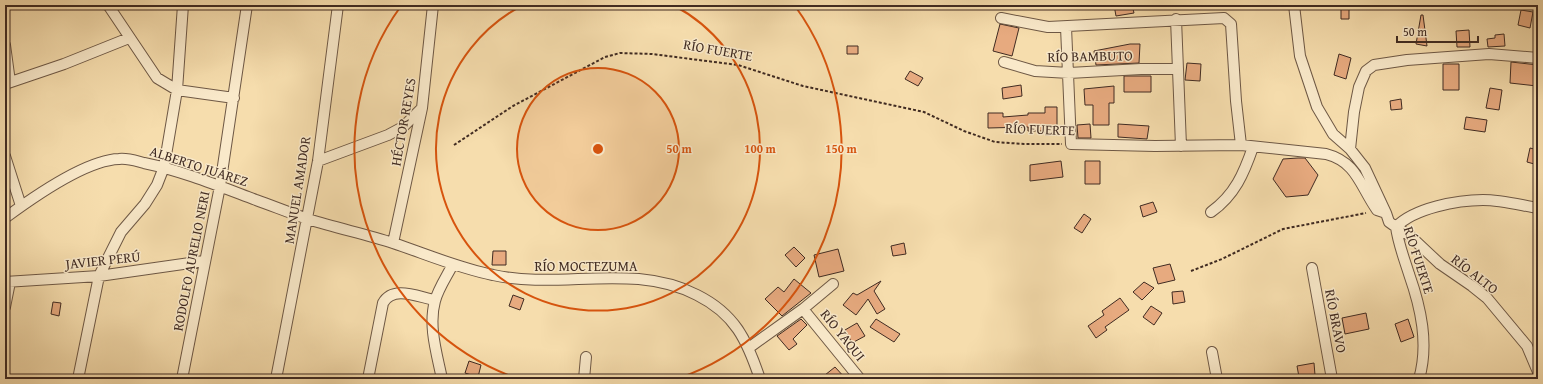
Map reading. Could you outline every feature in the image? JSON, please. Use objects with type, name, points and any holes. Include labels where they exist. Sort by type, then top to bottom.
[{"type":"street","points":[[108,5],[157,78],[177,90],[234,98]]},
{"type":"street","points":[[78,379],[99,276],[121,232],[145,204],[157,185],[164,167],[177,90],[183,5]]},
{"type":"street","name":"RODOLFO AURELIO NERI","points":[[182,379],[204,261],[220,186],[247,5]]},
{"type":"street","name":"MANUEL AMADOR","points":[[276,379],[318,161],[338,5]]},
{"type":"street","name":"HÉCTOR REYES","points":[[393,243],[422,108],[433,5]]},
{"type":"street","points":[[1294,5],[1300,56],[1317,107],[1333,134],[1350,149],[1365,168],[1382,212]]},
{"type":"street","points":[[1001,18],[1033,25],[1066,27],[1176,19],[1224,18],[1231,24],[1236,101],[1241,145]]},
{"type":"street","points":[[1176,19],[1181,146]]},
{"type":"street","points":[[1066,27],[1071,144]]},
{"type":"street","points":[[5,44],[7,83],[64,64],[129,38]]},
{"type":"street","points":[[1350,149],[1354,112],[1359,87],[1366,71],[1374,64],[1489,54],[1538,58]]},
{"type":"street","name":"RÍO BAMBUTO","points":[[1004,62],[1035,71],[1069,74],[1141,69],[1178,69]]},
{"type":"street","points":[[318,161],[388,135],[402,127],[422,108]]},
{"type":"street","name":"RÍO FUERTE","points":[[1071,144],[1181,146],[1241,145],[1326,154],[1340,157],[1354,171],[1389,222],[1396,227],[1400,248],[1415,292],[1424,334],[1422,370],[1419,379]]},
{"type":"street","points":[[1211,212],[1225,200],[1242,178],[1253,147]]},
{"type":"street","points":[[5,156],[21,206]]},
{"type":"street","name":"ALBERTO JUÁREZ","points":[[5,218],[21,206],[82,170],[104,160],[122,158],[164,167],[308,218],[393,243]]},
{"type":"street","points":[[1396,227],[1415,214],[1464,201],[1484,200],[1538,208]]},
{"type":"street","name":"RÍO ALTO","points":[[1396,227],[1409,235],[1440,264],[1472,286],[1486,298],[1527,346],[1538,372]]},
{"type":"street","name":"RÍO MOCTEZUMA","points":[[393,243],[453,264],[494,276],[529,280],[637,278],[668,284],[696,294],[718,308],[734,323],[750,347],[760,379]]},
{"type":"street","name":"JAVIER PERÚ","points":[[8,282],[99,276],[204,261]]},
{"type":"street","points":[[442,379],[433,328],[435,300],[453,264]]},
{"type":"street","name":"RÍO BRAVO","points":[[1312,268],[1332,379]]},
{"type":"street","points":[[5,307],[8,282]]},
{"type":"street","points":[[750,347],[803,309],[832,284]]},
{"type":"street","points":[[368,379],[383,303],[387,297],[392,293],[399,293],[435,300]]},
{"type":"street","name":"RÍO YAQUI","points":[[803,309],[860,379]]},
{"type":"street","points":[[1527,346],[1538,352]]},
{"type":"street","points":[[1212,352],[1217,379]]},
{"type":"street","points":[[584,379],[586,358]]},
{"type":"path","name":"RÍO FUERTE","points":[[454,145],[514,106],[605,57],[620,53],[652,54],[738,65],[803,86],[924,112],[964,131],[996,142],[1024,144],[1071,144]]},
{"type":"path","points":[[1191,271],[1222,259],[1283,229],[1382,212]]},
{"type":"building","points":[[1114,5],[1132,5],[1134,13],[1116,16]]},
{"type":"building","points":[[1341,5],[1349,5],[1349,19],[1341,19]]},
{"type":"building","points":[[1521,10],[1533,12],[1530,28],[1518,25]]},
{"type":"building","points":[[1421,15],[1423,15],[1427,46],[1416,44]]},
{"type":"building","points":[[1000,24],[1019,28],[1012,56],[993,51]]},
{"type":"building","points":[[1469,30],[1470,47],[1457,47],[1456,31]]},
{"type":"building","points":[[1504,34],[1505,46],[1488,47],[1487,39],[1495,38],[1495,35]]},
{"type":"building","points":[[1130,44],[1140,44],[1139,63],[1096,65],[1094,51]]},
{"type":"building","points":[[847,46],[858,46],[858,54],[847,54]]},
{"type":"building","points":[[1339,54],[1351,58],[1346,79],[1334,75]]},
{"type":"building","points":[[1511,62],[1538,65],[1537,86],[1510,83]]},
{"type":"building","points":[[1187,63],[1201,64],[1200,81],[1185,80]]},
{"type":"building","points":[[1443,64],[1459,64],[1459,90],[1443,90]]},
{"type":"building","points":[[910,71],[923,78],[918,86],[905,79]]},
{"type":"building","points":[[1124,76],[1151,76],[1151,92],[1124,92]]},
{"type":"building","points":[[1021,85],[1022,96],[1003,99],[1002,88]]},
{"type":"building","points":[[1114,86],[1114,103],[1109,103],[1109,125],[1093,125],[1093,105],[1085,105],[1084,89]]},
{"type":"building","points":[[1490,88],[1502,90],[1499,110],[1486,108]]},
{"type":"building","points":[[1401,99],[1402,109],[1391,110],[1390,101]]},
{"type":"building","points":[[1045,107],[1057,107],[1057,135],[1045,135],[1045,131],[1028,131],[1028,127],[988,128],[988,113],[1003,113],[1003,117],[1028,115],[1028,113],[1045,113]]},
{"type":"building","points":[[1466,117],[1487,120],[1485,132],[1464,129]]},
{"type":"building","points":[[1090,124],[1091,138],[1078,138],[1077,125]]},
{"type":"building","points":[[1118,124],[1149,126],[1147,139],[1118,137]]},
{"type":"building","points":[[1530,148],[1538,150],[1538,165],[1527,162]]},
{"type":"building","points":[[1305,158],[1318,175],[1308,195],[1286,197],[1273,179],[1283,159]]},
{"type":"building","points":[[1061,161],[1063,177],[1030,181],[1030,165]]},
{"type":"building","points":[[1085,161],[1100,161],[1100,184],[1085,184]]},
{"type":"building","points":[[1153,202],[1157,212],[1143,217],[1140,206]]},
{"type":"building","points":[[1084,214],[1091,219],[1082,233],[1074,228]]},
{"type":"building","points":[[904,243],[906,254],[893,256],[891,246]]},
{"type":"building","points":[[794,247],[805,258],[796,267],[785,255]]},
{"type":"building","points":[[838,249],[844,271],[819,277],[814,255]]},
{"type":"building","points":[[493,251],[506,251],[506,265],[492,265]]},
{"type":"building","points":[[1170,264],[1175,280],[1158,284],[1153,268]]},
{"type":"building","points":[[794,279],[811,293],[782,316],[765,299],[778,287],[784,292]]},
{"type":"building","points":[[881,281],[874,291],[885,309],[877,314],[868,299],[856,315],[843,305],[853,293],[857,295]]},
{"type":"building","points":[[1144,282],[1154,288],[1142,300],[1133,292]]},
{"type":"building","points":[[1183,291],[1185,302],[1173,304],[1172,292]]},
{"type":"building","points":[[513,295],[524,299],[520,310],[509,306]]},
{"type":"building","points":[[1120,298],[1129,310],[1105,327],[1107,330],[1096,338],[1088,326],[1104,315],[1102,311]]},
{"type":"building","points":[[53,302],[61,303],[59,316],[51,314]]},
{"type":"building","points":[[1151,306],[1162,313],[1154,325],[1143,317]]},
{"type":"building","points":[[1366,313],[1369,329],[1345,334],[1342,318]]},
{"type":"building","points":[[801,319],[807,325],[793,339],[797,344],[789,350],[777,336]]},
{"type":"building","points":[[876,319],[900,334],[894,342],[870,327]]},
{"type":"building","points":[[1408,319],[1414,337],[1401,342],[1395,324]]},
{"type":"building","points":[[857,323],[865,336],[852,343],[845,330]]},
{"type":"building","points":[[469,361],[481,365],[478,377],[465,373]]},
{"type":"building","points":[[1314,363],[1315,375],[1299,377],[1297,366]]},
{"type":"building","points":[[835,367],[846,379],[820,379]]}]
